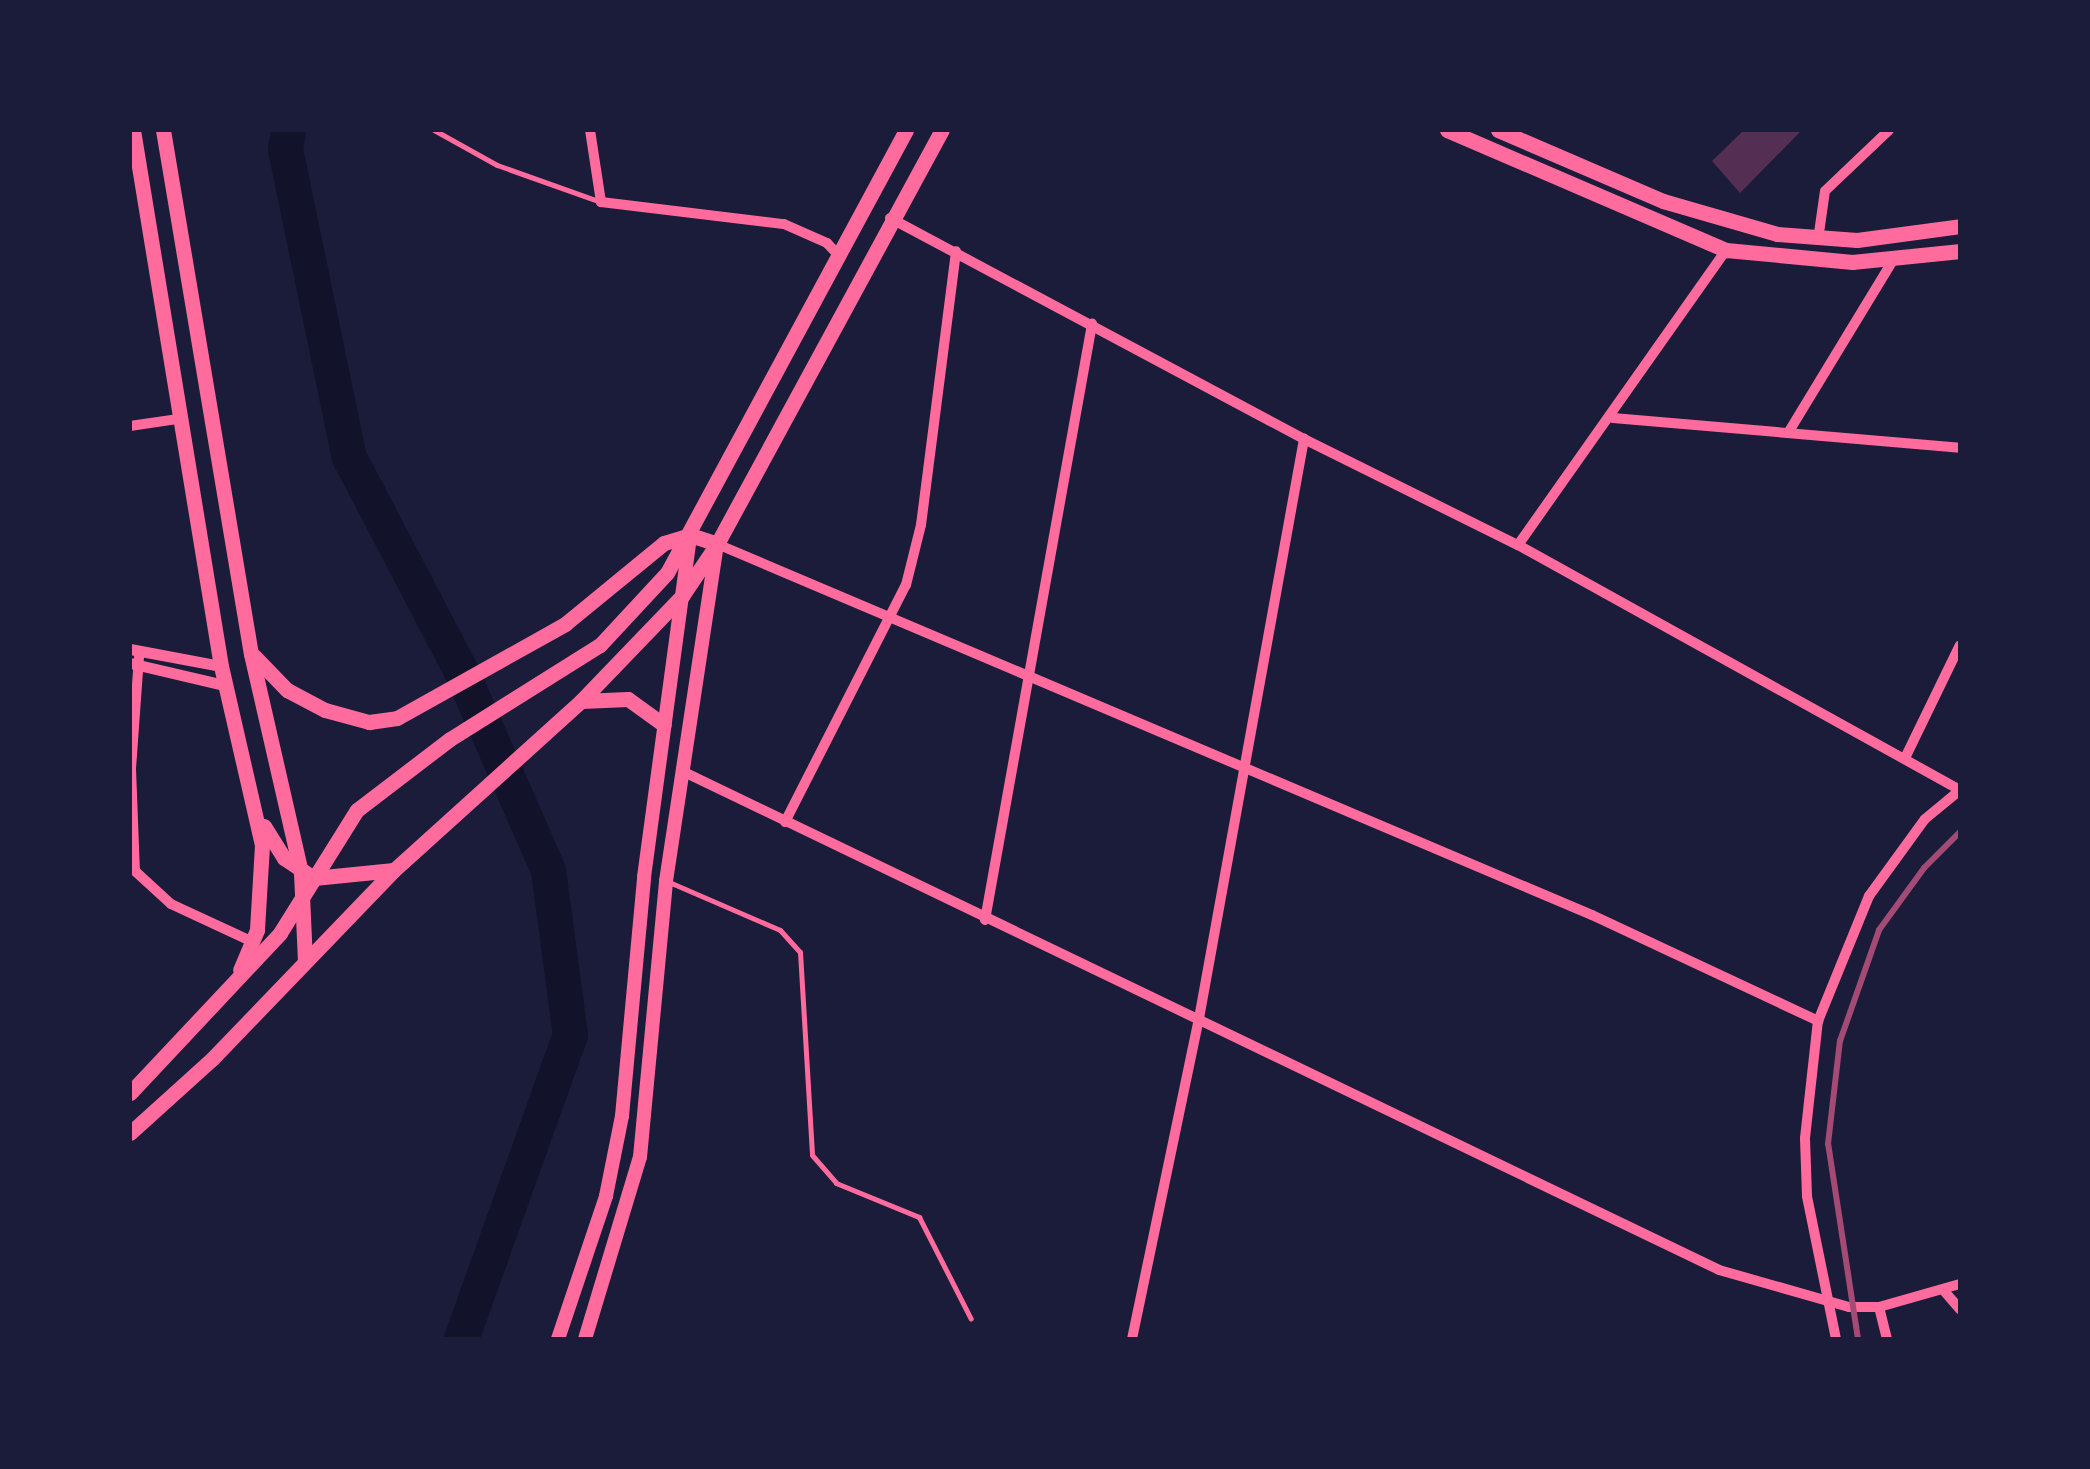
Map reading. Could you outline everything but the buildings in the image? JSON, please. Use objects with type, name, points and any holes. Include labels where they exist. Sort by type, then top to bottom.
[{"type":"main road","points":[[133,130],[224,685],[256,809],[264,880],[253,942],[230,989]]},
{"type":"main road","points":[[163,130],[251,654],[308,875],[304,896],[305,960]]},
{"type":"main road","points":[[308,875],[357,810],[450,739],[517,699],[618,628],[690,535],[906,130]]},
{"type":"main road","points":[[130,1133],[212,1060],[394,870],[581,702],[682,596],[717,544],[890,218],[942,130]]},
{"type":"main road","points":[[1447,130],[1726,250],[1810,261],[1894,259],[1960,251]]},
{"type":"main road","points":[[1498,130],[1664,201],[1738,225],[1818,240],[1960,226]]},
{"type":"main road","points":[[251,654],[287,690],[324,710],[369,722],[428,704],[504,660],[594,603],[664,543],[690,535],[717,544]]},
{"type":"main road","points":[[558,1339],[616,1151],[664,726],[690,535]]},
{"type":"main road","points":[[586,1339],[640,1157],[666,881],[717,544]]},
{"type":"main road","points":[[581,702],[628,699],[664,726]]},
{"type":"main road","points":[[256,809],[273,843],[308,875],[394,870]]},
{"type":"main road","points":[[130,1093],[230,989],[304,896]]},
{"type":"street","points":[[590,130],[600,202],[802,228],[838,255]]},
{"type":"street","points":[[1818,240],[1825,192],[1889,130]]},
{"type":"street","points":[[890,218],[1304,440],[1518,545],[1906,756],[1960,790],[1925,819],[1869,896],[1818,1021],[1805,1138],[1807,1196],[1836,1339]]},
{"type":"street","points":[[1518,545],[1612,418],[1726,250]]},
{"type":"street","points":[[785,822],[892,618],[921,524],[956,251]]},
{"type":"street","points":[[1788,434],[1894,259]]},
{"type":"street","points":[[985,920],[1092,324]]},
{"type":"street","points":[[1612,418],[1960,448]]},
{"type":"street","points":[[130,426],[178,419]]},
{"type":"street","points":[[1132,1339],[1198,1024],[1304,440]]},
{"type":"street","points":[[717,544],[1592,916],[1818,1021]]},
{"type":"street","points":[[1906,756],[1960,646]]},
{"type":"street","points":[[134,657],[221,666]]},
{"type":"street","points":[[134,657],[224,685]]},
{"type":"street","points":[[134,657],[131,769],[135,871],[171,904],[253,942]]},
{"type":"street","points":[[684,772],[1198,1024],[1719,1270],[1829,1304],[1880,1307],[1944,1292],[1960,1284]]},
{"type":"street","points":[[1944,1292],[1960,1309]]},
{"type":"street","points":[[1880,1307],[1887,1339]]},
{"type":"lane","points":[[434,130],[497,165],[600,202]]},
{"type":"lane","points":[[666,881],[780,930],[800,952],[812,1156],[836,1183],[919,1216],[971,1319]]},
{"type":"waterway","points":[[288,130],[285,149],[349,457],[461,671],[548,870],[570,1034],[461,1339]]},
{"type":"railway","points":[[1858,1339],[1828,1144],[1840,1041],[1879,930],[1924,868],[1960,832]]}]
